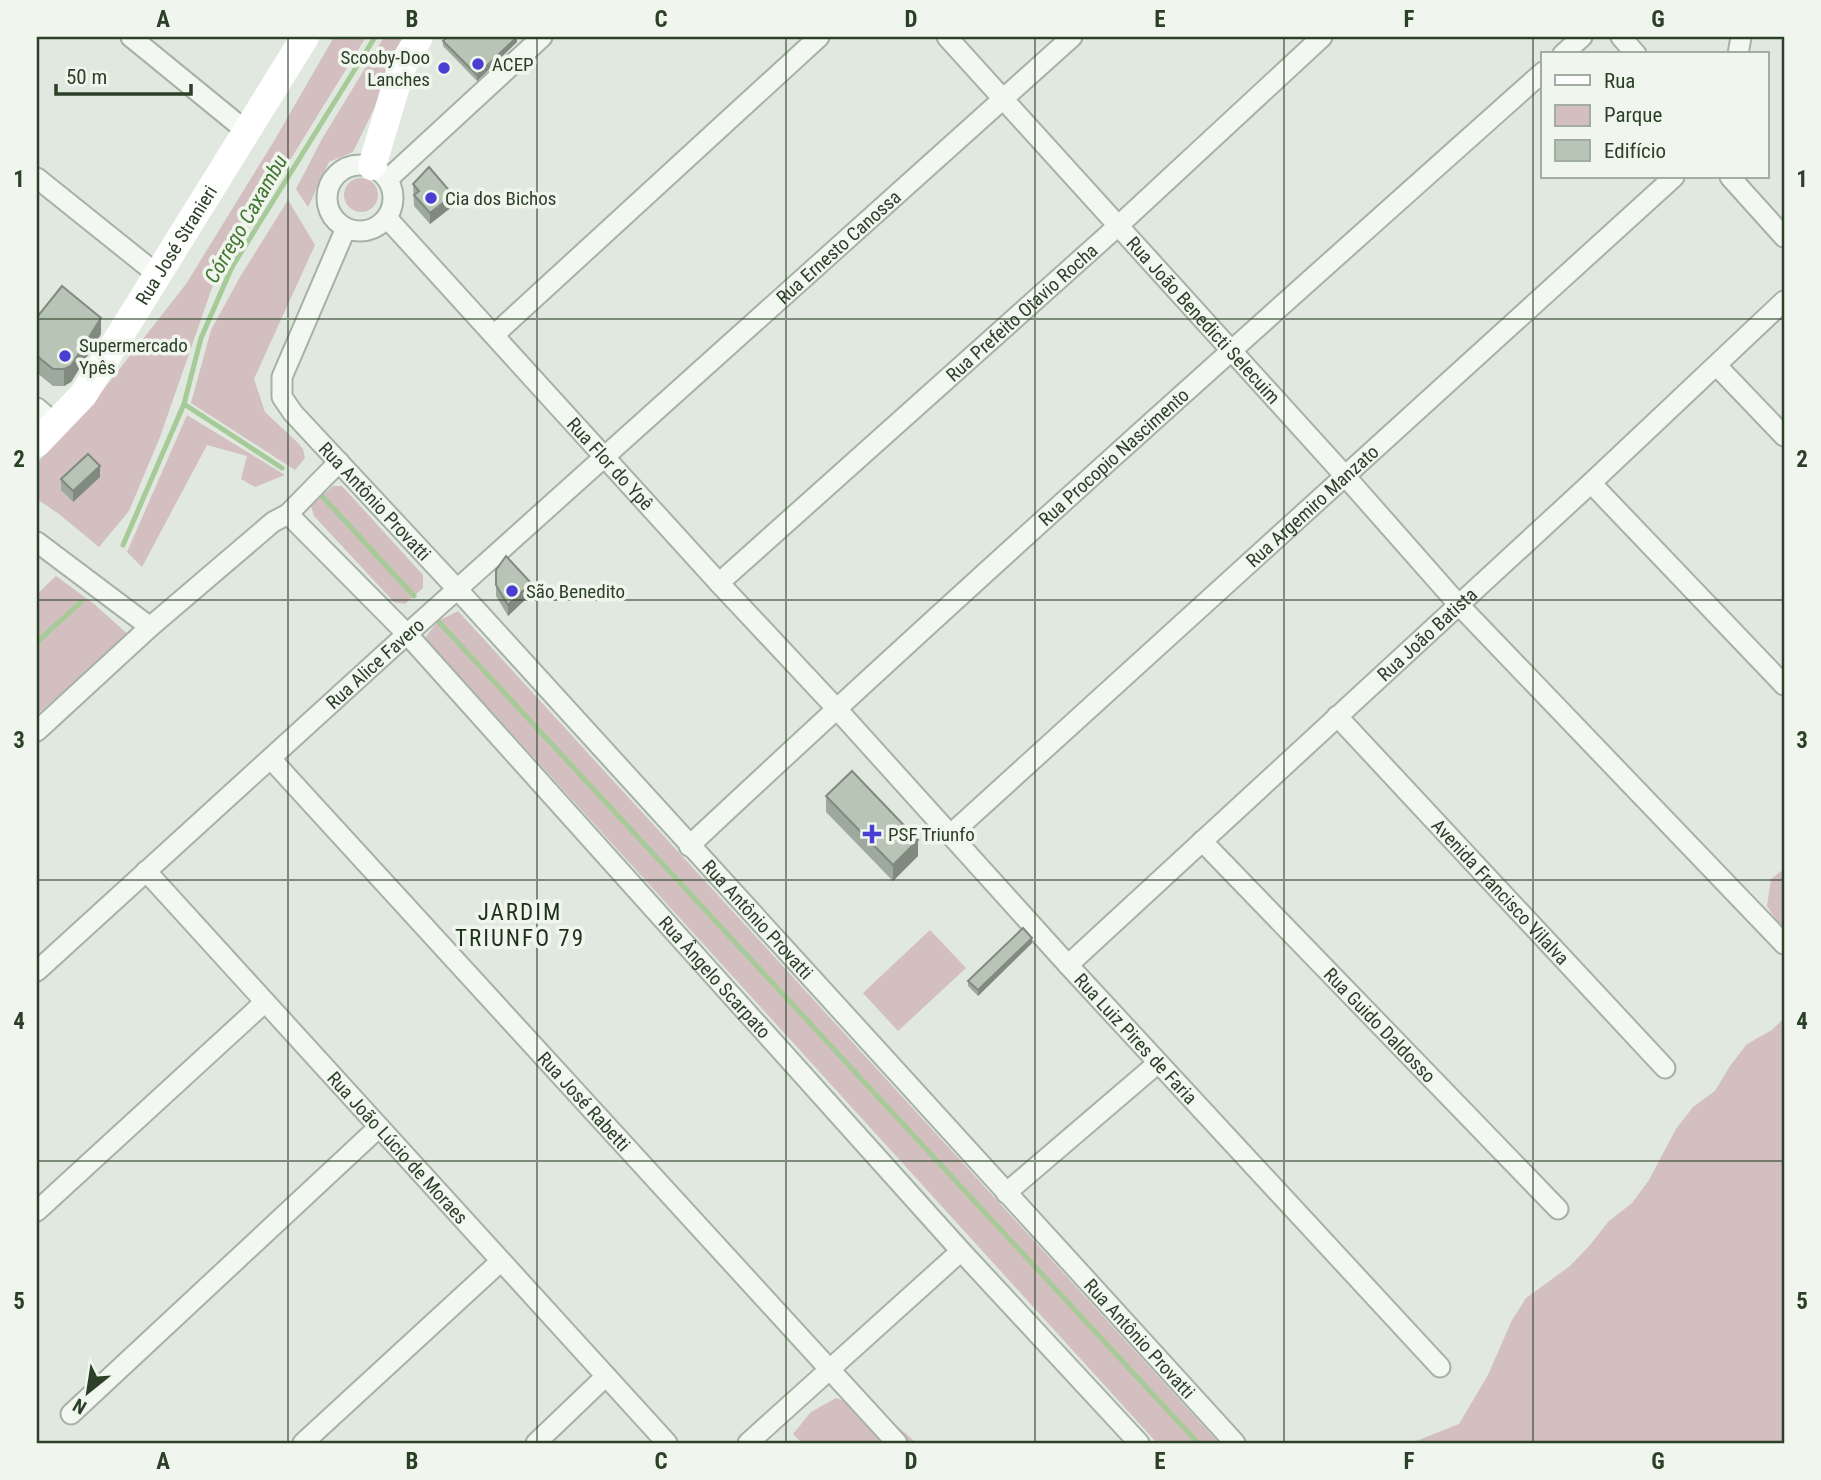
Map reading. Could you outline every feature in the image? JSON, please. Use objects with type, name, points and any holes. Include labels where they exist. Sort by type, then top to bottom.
[{"type":"street","points":[[131,37],[246,131]]},
{"type":"street","name":"Rua José Stranieri","points":[[43,425],[83,396],[305,37]]},
{"type":"street","points":[[380,173],[352,165],[334,176],[329,184],[326,194],[331,214],[346,228],[364,231],[373,229],[387,218],[394,199],[380,173],[401,69],[419,37]]},
{"type":"street","points":[[380,173],[542,37]]},
{"type":"street","points":[[494,335],[819,37]]},
{"type":"street","name":"Rua João Benedicti Selecuim","points":[[947,37],[1458,604],[1784,944]]},
{"type":"street","name":"Rua Ernesto Canossa","points":[[604,457],[1072,37]]},
{"type":"street","name":"Rua Prefeito Otavio Rocha","points":[[719,583],[1118,226],[1322,37]]},
{"type":"street","points":[[1565,52],[1582,37]]},
{"type":"street","points":[[1621,37],[1634,52]]},
{"type":"street","name":"Rua Procopio Nascimento","points":[[689,846],[836,708],[1541,74]]},
{"type":"street","points":[[37,178],[158,275]]},
{"type":"street","name":"Rua Argemiro Manzato","points":[[951,834],[1673,178]]},
{"type":"street","points":[[1731,178],[1784,237]]},
{"type":"street","name":"Rua Flor do Ypê","points":[[387,218],[836,708]]},
{"type":"street","name":"Rua Antônio Provatti","points":[[346,228],[282,377],[282,397],[293,413],[458,590],[1235,1443]]},
{"type":"street","name":"Rua João Batista","points":[[1068,965],[1591,483],[1784,301]]},
{"type":"street","points":[[1717,366],[1784,436]]},
{"type":"street","name":"Rua Alice Favero","points":[[37,971],[604,457]]},
{"type":"street","points":[[37,731],[150,627],[273,522],[288,514],[339,462]]},
{"type":"street","points":[[1591,483],[1784,685]]},
{"type":"street","name":"Rua Ângelo Scarpato","points":[[288,514],[407,634],[961,1251],[1139,1443]]},
{"type":"street","points":[[37,542],[150,627]]},
{"type":"street","name":"Rua Luiz Pires de Faria","points":[[836,708],[1068,965],[1440,1367]]},
{"type":"street","name":"Avenida Francisco Vilalva","points":[[1337,716],[1665,1068]]},
{"type":"street","name":"Rua José Rabetti","points":[[271,759],[897,1443]]},
{"type":"street","name":"Rua Guido Daldosso","points":[[1202,841],[1558,1209]]},
{"type":"street","name":"Rua João Lúcio de Moraes","points":[[146,872],[606,1376],[650,1434],[667,1443]]},
{"type":"street","points":[[37,1211],[265,1002]]},
{"type":"street","points":[[1006,1193],[1158,1063]]},
{"type":"street","points":[[71,1414],[379,1127]]},
{"type":"street","points":[[748,1443],[961,1251]]},
{"type":"street","points":[[303,1443],[501,1261]]},
{"type":"street","points":[[536,1443],[606,1376]]},
{"type":"green space","points":[[334,37],[366,37],[213,285],[160,437],[129,511],[99,547],[37,499],[37,463],[96,399],[186,284]]},
{"type":"green space","points":[[384,37],[409,37],[353,152],[329,162],[308,207],[296,189],[322,139]]},
{"type":"green space","points":[[361,178],[373,183],[378,195],[373,207],[361,212],[349,207],[344,195],[349,183]]},
{"type":"green space","points":[[288,200],[315,245],[254,379],[265,412],[303,449],[305,458],[295,470],[191,403],[211,330]]},
{"type":"green space","points":[[187,415],[285,475],[255,487],[241,479],[247,456],[207,445],[142,567],[127,552]]},
{"type":"green space","points":[[333,486],[342,486],[423,575],[423,588],[405,604],[394,602],[314,516],[311,506]]},
{"type":"green space","points":[[56,576],[94,604],[131,637],[37,714],[37,594]]},
{"type":"green space","points":[[458,611],[1219,1443],[1157,1443],[425,638],[438,621]]},
{"type":"green space","points":[[1784,869],[1784,932],[1767,906],[1771,879]]},
{"type":"green space","points":[[930,930],[966,968],[898,1031],[863,993]]},
{"type":"green space","points":[[1784,1018],[1784,1443],[1411,1443],[1459,1424],[1488,1375],[1511,1322],[1526,1298],[1570,1266],[1608,1222],[1632,1203],[1649,1180],[1676,1129],[1693,1107],[1715,1091],[1747,1044],[1772,1030]]},
{"type":"green space","points":[[836,1398],[879,1415],[916,1443],[802,1443],[793,1434],[811,1412]]},
{"type":"building","name":"ACEP","points":[[447,37],[517,37],[477,75],[443,41]]},
{"type":"building","name":"Cia dos Bichos","points":[[429,167],[453,195],[430,213],[414,195],[419,191],[413,184]]},
{"type":"building","name":"Supermercado Ypês","points":[[62,286],[101,318],[71,366],[53,369],[37,356],[37,317]]},
{"type":"building","points":[[88,454],[100,466],[73,491],[61,479]]},
{"type":"building","name":"São Benedito","points":[[506,556],[531,583],[508,605],[496,585],[496,570]]},
{"type":"building","name":"PSF Triunfo","points":[[852,771],[918,840],[893,865],[826,796]]},
{"type":"building","points":[[1023,928],[1032,938],[978,990],[968,981]]},
{"type":"waterway","name":"Córrego Caxambu","points":[[123,545],[184,404],[201,338],[232,267],[375,37]]},
{"type":"waterway","points":[[184,404],[282,468]]},
{"type":"waterway","points":[[322,496],[414,596]]},
{"type":"waterway","name":"Córrego Caxambu","points":[[37,642],[81,602]]},
{"type":"waterway","points":[[438,621],[1198,1443]]},
{"type":"place","name":"ACEP","points":[[478,64]]},
{"type":"place","name":"Scooby-Doo Lanches","points":[[444,68]]},
{"type":"place","name":"Cia dos Bichos","points":[[431,198]]},
{"type":"place","name":"Supermercado Ypês","points":[[65,356]]},
{"type":"place","name":"São Benedito","points":[[512,591]]},
{"type":"place","name":"PSF Triunfo","points":[[872,834]]},
{"type":"district","name":"JARDIM TRIUNFO 79","points":[[520,925]]}]
